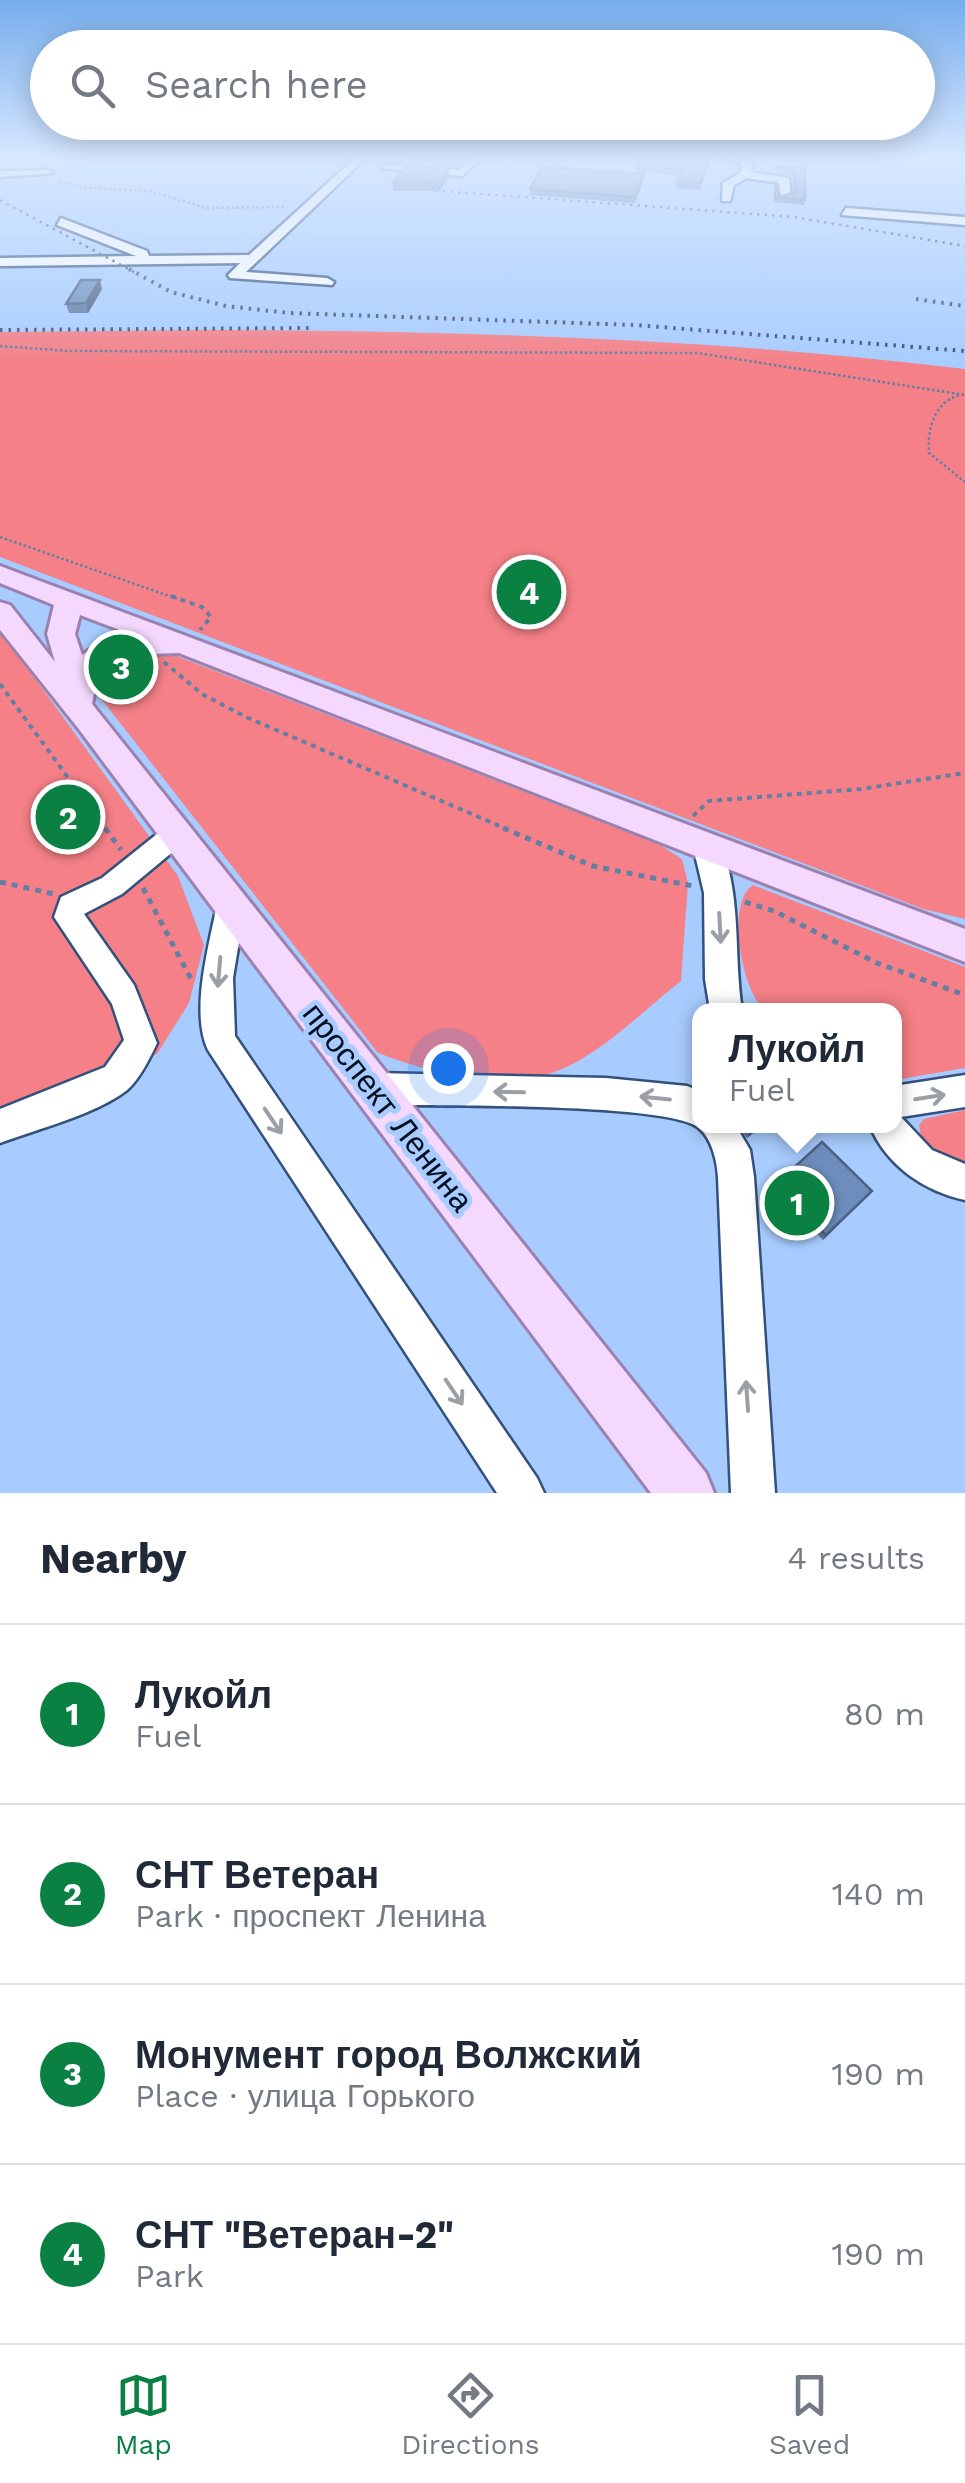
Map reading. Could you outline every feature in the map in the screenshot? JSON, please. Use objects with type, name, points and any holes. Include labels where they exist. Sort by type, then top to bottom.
[{"type":"main road","points":[[0,574],[66,609],[182,644],[958,942]]},
{"type":"main road","points":[[31,652],[26,629],[33,614],[66,609]]},
{"type":"main road","name":"проспект Ленина","points":[[66,609],[65,654],[90,720]]},
{"type":"main road","name":"проспект Ленина","points":[[0,611],[90,720],[686,1493]]},
{"type":"main road","points":[[78,688],[85,669],[103,653],[133,643],[182,644]]},
{"type":"street","points":[[73,227],[142,254],[144,260]]},
{"type":"street","points":[[287,227],[235,275],[327,282]]},
{"type":"street","points":[[0,262],[252,259]]},
{"type":"street","points":[[0,1126],[117,1078],[142,1042],[140,1030],[104,966],[69,916],[71,905],[112,886],[177,833]]},
{"type":"street","points":[[692,841],[718,894],[720,979],[725,1003]]},
{"type":"street","points":[[231,905],[218,978],[218,1040],[522,1493]]},
{"type":"street","points":[[375,1089],[606,1094],[687,1102],[692,1106]]},
{"type":"street","points":[[902,1101],[965,1091]]},
{"type":"street","points":[[721,1133],[733,1150],[736,1177],[753,1493]]},
{"type":"street","points":[[893,1133],[918,1162],[938,1174],[965,1182]]},
{"type":"path","points":[[0,346],[69,351],[698,353],[964,395]]},
{"type":"path","points":[[964,395],[948,396],[942,402],[926,437],[929,453],[965,482]]},
{"type":"path","points":[[0,536],[209,611],[211,617],[203,628],[164,665],[202,694],[246,717],[593,866],[774,910],[878,963],[965,994]]},
{"type":"path","points":[[692,841],[709,802],[861,789],[965,773]]},
{"type":"path","points":[[0,882],[84,897]]},
{"type":"shaded area","points":[[206,330],[586,338],[776,350],[965,369],[965,919],[923,909],[0,557],[0,332]]},
{"type":"shaded area","points":[[0,630],[178,876],[204,945],[189,1003],[157,1054],[0,1112]]},
{"type":"shaded area","points":[[164,651],[660,845],[682,859],[688,883],[681,981],[592,1053],[555,1072],[530,1078],[452,1075],[378,1053],[92,687],[103,666],[111,660]]},
{"type":"shaded area","points":[[753,885],[965,967],[965,1068],[902,1079],[902,1003],[759,1003],[749,985],[740,947],[740,909]]},
{"type":"shaded area","points":[[965,1110],[965,1167],[934,1155],[924,1142],[919,1125],[924,1119]]},
{"type":"building","points":[[81,280],[100,280],[86,303],[66,304]]},
{"type":"building","points":[[822,1142],[872,1191],[826,1235],[777,1183]]},
{"type":"railway","points":[[50,227],[134,272]]},
{"type":"railway","points":[[851,227],[965,246]]},
{"type":"railway","points":[[129,269],[171,292],[226,306],[289,313],[635,325],[965,351]]},
{"type":"railway","points":[[916,299],[965,306]]},
{"type":"railway","points":[[0,330],[310,328]]},
{"type":"place","name":"СНТ \"Ветеран-2\"","points":[[529,592]]},
{"type":"place","name":"Монумент город Волжский","points":[[121,667]]},
{"type":"place","name":"СНТ Ветеран","points":[[68,817]]},
{"type":"place","name":"Лукойл","points":[[797,1203]]}]
